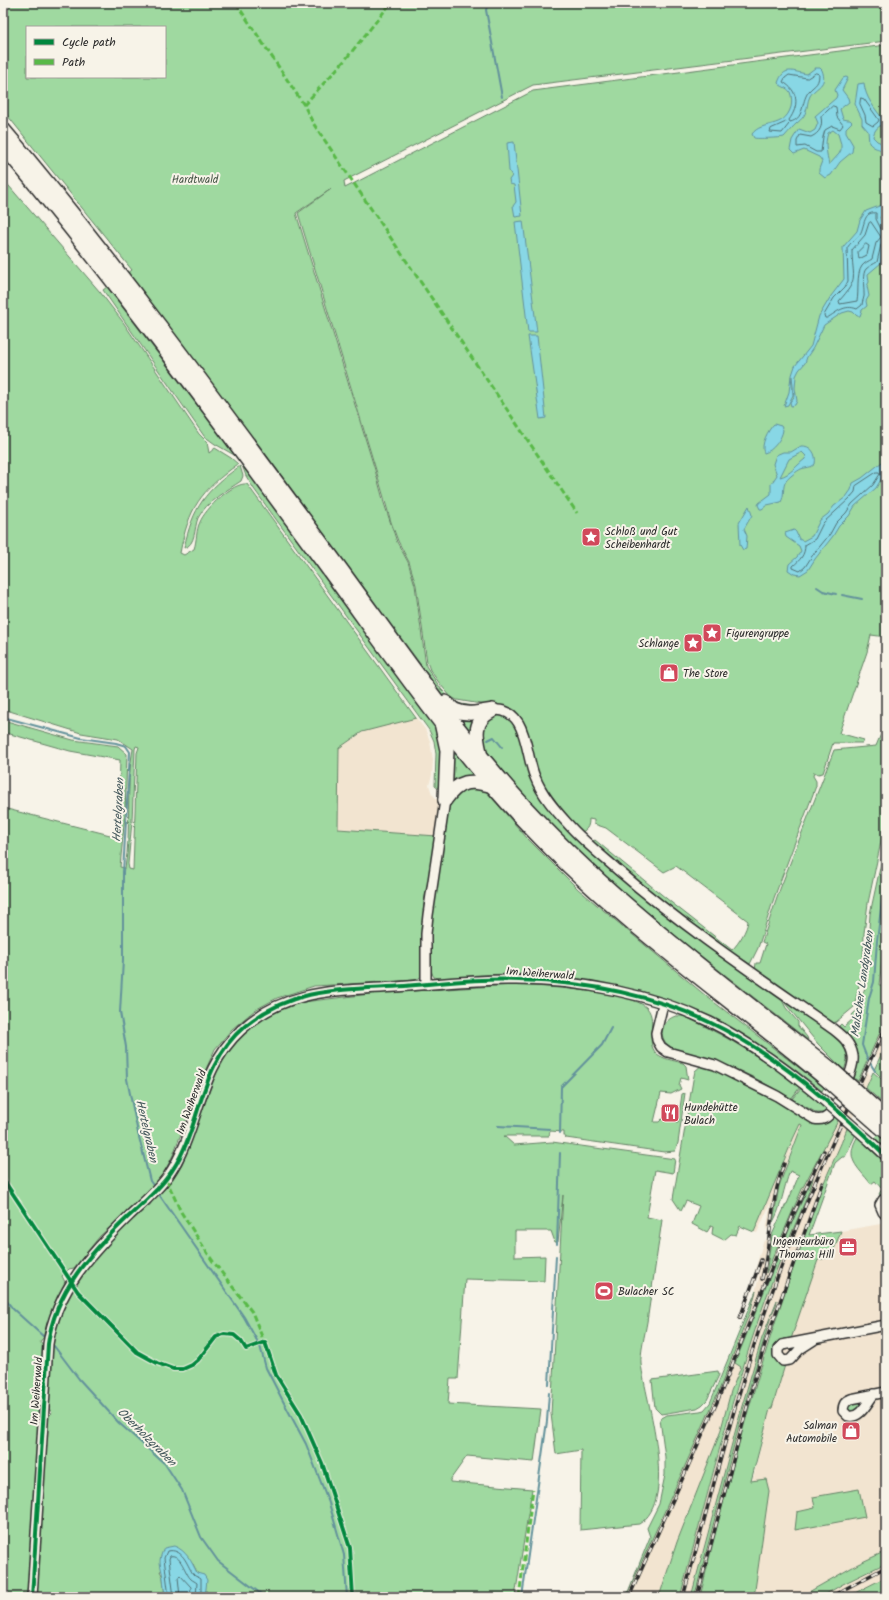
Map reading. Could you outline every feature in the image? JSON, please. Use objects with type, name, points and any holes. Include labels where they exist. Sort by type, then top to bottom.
[{"type":"highway","points":[[3,129],[118,271],[189,364],[481,756],[540,823],[608,888],[831,1077],[851,1087],[884,1119]]},
{"type":"highway","points":[[3,146],[158,340],[440,720],[493,786],[531,830],[594,890],[884,1119]]},
{"type":"highway","points":[[435,696],[447,702],[456,711],[463,713],[476,713],[493,710]]},
{"type":"highway","points":[[481,756],[477,737],[477,728],[481,719],[493,710]]},
{"type":"highway","points":[[440,720],[448,750],[445,800]]},
{"type":"highway","points":[[445,800],[456,787],[468,782],[479,782],[493,786]]},
{"type":"street","points":[[493,710],[508,712],[516,718],[521,728],[530,766],[539,787],[559,814],[582,838],[651,898],[727,956],[821,1020],[845,1039],[853,1056],[853,1064],[832,1113],[821,1120],[814,1119],[776,1096],[715,1065],[668,1052],[661,1047],[657,1040],[656,1033],[662,1004]]},
{"type":"street","points":[[426,985],[426,934],[445,800]]},
{"type":"street","name":"Im Weiherwald","points":[[32,1597],[48,1344],[55,1315],[72,1281],[91,1254],[156,1190],[169,1175],[178,1160],[202,1093],[222,1052],[233,1038],[254,1019],[280,1004],[294,998],[310,994],[492,980],[538,980],[610,989],[662,1004],[710,1022],[735,1036],[787,1070],[886,1156]]},
{"type":"street","points":[[886,1198],[880,1205],[886,1215]]},
{"type":"street","points":[[814,1340],[886,1325]]},
{"type":"street","points":[[874,1394],[886,1392]]},
{"type":"shaded area","points":[[405,704],[425,729],[430,741],[433,760],[432,775],[429,785],[432,794],[443,805],[437,836],[338,829],[339,748]]},
{"type":"shaded area","points":[[886,1019],[886,1044],[879,1060],[872,1051]]},
{"type":"shaded area","points":[[865,1067],[871,1076],[821,1189],[770,1337],[748,1410],[699,1597],[694,1597],[743,1410],[771,1316],[776,1305],[776,1300],[762,1338],[742,1406],[691,1597],[680,1597],[751,1342],[776,1269],[813,1177],[793,1220],[735,1363],[741,1367],[731,1391],[720,1433],[677,1542],[659,1597],[626,1597],[720,1388],[751,1309],[761,1268],[741,1319],[738,1319],[753,1279],[763,1242],[772,1235],[767,1270],[802,1189]]},
{"type":"shaded area","points":[[800,1124],[803,1125],[792,1148],[779,1186],[773,1222],[766,1230],[771,1202],[757,1233],[754,1232]]},
{"type":"shaded area","points":[[886,1223],[886,1551],[858,1564],[799,1597],[754,1597],[769,1491],[766,1479],[752,1482],[770,1409],[772,1408],[785,1365],[775,1358],[791,1339],[818,1260],[831,1257],[841,1231]]},
{"type":"shaded area","points":[[886,1563],[886,1577],[847,1597],[821,1597],[843,1584]]},
{"type":"green space","name":"Hardtwald","points":[[3,3],[886,3],[886,41],[533,85],[344,181],[345,188],[533,91],[886,45],[886,637],[871,635],[867,652],[839,733],[864,740],[862,743],[833,743],[823,773],[818,774],[814,772],[813,776],[816,781],[816,786],[774,898],[758,948],[750,964],[692,927],[591,842],[595,840],[732,950],[742,936],[748,921],[676,866],[664,872],[606,828],[594,824],[594,820],[589,819],[587,828],[582,832],[579,831],[557,807],[540,780],[523,722],[516,712],[508,707],[498,705],[486,707],[481,704],[457,700],[451,697],[430,670],[427,662],[416,585],[409,562],[398,541],[391,522],[298,213],[331,189],[296,213],[384,503],[397,542],[408,562],[415,585],[426,666],[441,689],[452,700],[461,704],[481,707],[471,712],[446,699],[266,455],[128,273],[132,270],[3,110]]},
{"type":"green space","points":[[3,179],[100,292],[123,322],[199,434],[207,442],[209,453],[215,448],[238,464],[214,483],[198,502],[192,512],[180,553],[184,555],[194,549],[200,522],[207,510],[220,497],[234,487],[247,484],[416,718],[362,732],[339,748],[338,829],[437,836],[424,901],[421,949],[423,976],[415,980],[314,986],[277,998],[255,1010],[232,1029],[215,1049],[202,1078],[173,1155],[162,1177],[147,1194],[100,1236],[74,1268],[69,1269],[62,1276],[65,1282],[52,1312],[44,1338],[40,1342],[43,1346],[29,1597],[3,1597],[3,808],[118,837],[120,760],[70,751],[3,732],[3,720],[73,740],[118,746],[127,754],[125,815],[120,867],[125,868],[128,838],[129,779],[133,749],[118,739],[81,733],[3,709]],"holes":[[[136,746],[139,747],[137,753],[133,870],[129,869],[128,864],[132,821],[135,749]]]},
{"type":"green space","points":[[107,287],[236,456],[204,436],[103,290]]},
{"type":"green space","points":[[242,465],[438,731],[442,741],[440,790],[435,786],[436,754],[434,741],[429,730],[254,489],[246,476]]},
{"type":"green space","points":[[240,466],[243,476],[241,481],[206,506],[198,518],[193,540],[184,548],[192,521],[202,501],[209,492]]},
{"type":"green space","points":[[454,712],[478,715],[474,738]]},
{"type":"green space","points":[[493,714],[504,714],[516,724],[528,769],[555,814],[757,982],[781,998],[786,1008],[798,1022],[798,1026],[808,1040],[682,941],[609,880],[556,829],[524,795],[485,749],[479,734]]},
{"type":"green space","points":[[886,722],[886,796],[883,808],[886,808],[886,818],[868,903],[864,933],[863,967],[854,1007],[836,1022],[832,1023],[755,970],[756,963],[760,963],[766,944],[762,942],[780,889],[834,750],[876,746]]},
{"type":"green space","points":[[449,743],[479,777],[452,786],[449,774]]},
{"type":"green space","points":[[464,786],[485,790],[527,838],[578,889],[706,996],[824,1087],[822,1091],[796,1070],[742,1034],[684,1007],[654,996],[623,987],[548,974],[476,975],[445,979],[434,977],[430,965],[431,921],[442,838],[448,801]]},
{"type":"green space","points":[[886,840],[886,926],[879,985],[886,985],[886,1019],[858,1081],[854,1078],[857,1061],[839,1029],[839,1026],[841,1024],[844,1027],[854,1018],[852,1015],[859,1007],[865,988],[870,914]]},
{"type":"green space","points":[[513,985],[584,990],[623,997],[638,1002],[647,1008],[650,1013],[652,1020],[651,1040],[655,1052],[660,1056],[683,1063],[686,1066],[688,1080],[681,1078],[679,1085],[681,1089],[671,1094],[661,1093],[654,1122],[659,1122],[662,1119],[678,1122],[682,1094],[685,1093],[678,1143],[675,1151],[664,1152],[566,1138],[564,1132],[550,1131],[549,1136],[504,1136],[514,1145],[552,1142],[675,1159],[673,1173],[655,1170],[647,1217],[662,1220],[641,1360],[657,1449],[659,1473],[657,1494],[651,1512],[639,1524],[580,1530],[581,1450],[556,1454],[551,1414],[563,1195],[558,1242],[555,1242],[551,1231],[515,1231],[515,1257],[545,1256],[544,1281],[465,1279],[458,1379],[450,1379],[448,1404],[541,1409],[534,1462],[467,1456],[450,1480],[450,1482],[532,1489],[515,1597],[205,1597],[206,1591],[193,1564],[160,1571],[163,1577],[165,1597],[36,1597],[48,1417],[52,1413],[48,1407],[51,1348],[59,1316],[76,1279],[123,1226],[150,1205],[153,1199],[166,1188],[182,1164],[217,1071],[228,1051],[244,1033],[263,1019],[283,1008],[303,1002],[379,993]]},
{"type":"green space","points":[[784,1002],[817,1023],[835,1037],[846,1052],[847,1057],[844,1070],[818,1044]]},
{"type":"green space","points":[[676,1016],[684,1016],[733,1042],[760,1058],[800,1087],[791,1099],[732,1067],[706,1057],[676,1050],[667,1044],[662,1036],[662,1032],[663,1027],[668,1020]]},
{"type":"green space","points":[[886,1044],[886,1082],[874,1070]]},
{"type":"green space","points":[[702,1065],[825,1122],[835,1115],[839,1119],[802,1189],[766,1273],[772,1235],[799,1175],[790,1171],[773,1222],[779,1186],[802,1125],[800,1124],[793,1139],[754,1232],[740,1226],[736,1235],[731,1234],[724,1240],[712,1234],[713,1226],[711,1226],[707,1232],[692,1224],[699,1206],[686,1201],[681,1211],[673,1199],[693,1080],[695,1071]]},
{"type":"green space","points":[[873,1072],[886,1083],[886,1106],[866,1088]]},
{"type":"green space","points":[[801,1088],[827,1109],[823,1113],[817,1113],[792,1099]]},
{"type":"green space","points":[[848,1126],[856,1134],[845,1157],[842,1157],[835,1163],[809,1235],[841,1231],[831,1257],[818,1260],[791,1339],[781,1344],[778,1362],[785,1365],[772,1408],[770,1409],[751,1481],[766,1479],[769,1491],[754,1597],[700,1597],[725,1494],[769,1341],[821,1190]]},
{"type":"green space","points":[[879,1134],[886,1141],[886,1149],[875,1138]]},
{"type":"green space","points":[[858,1136],[886,1162],[886,1196],[882,1198],[879,1194],[882,1189],[875,1181],[871,1184],[857,1167],[852,1157],[854,1144]]},
{"type":"green space","points":[[813,1177],[805,1202],[781,1258],[751,1341],[726,1426],[680,1597],[659,1597],[677,1542],[720,1433],[731,1391],[741,1367],[735,1363],[793,1220]]},
{"type":"green space","points":[[756,1291],[751,1309],[720,1388],[626,1597],[650,1537],[647,1528],[659,1504],[665,1475],[665,1457],[660,1419],[667,1415],[704,1410],[710,1403]]},
{"type":"green space","points":[[777,1300],[743,1410],[697,1587],[694,1597],[691,1597],[742,1406],[762,1338]]},
{"type":"green space","points":[[718,1371],[719,1375],[707,1400],[697,1408],[661,1414],[655,1408],[652,1380]]},
{"type":"green space","points":[[865,1400],[856,1411],[852,1412],[848,1409],[849,1403]]},
{"type":"green space","points":[[859,1489],[865,1517],[795,1530],[797,1512],[815,1508],[813,1497]]},
{"type":"green space","points":[[886,1551],[886,1563],[843,1584],[821,1597],[800,1597],[858,1564]]},
{"type":"green space","points":[[886,1577],[886,1597],[847,1597]]},
{"type":"water","points":[[815,68],[820,68],[822,70],[824,79],[810,96],[807,109],[802,118],[784,137],[754,138],[752,134],[756,130],[783,119],[788,114],[791,107],[792,100],[790,92],[778,83],[780,77],[786,72],[790,71],[807,74]]},
{"type":"water","points":[[843,78],[848,78],[842,90],[849,102],[840,109],[843,119],[850,120],[852,122],[846,128],[846,133],[853,145],[852,152],[840,162],[831,175],[825,178],[819,173],[822,161],[819,157],[804,150],[794,154],[790,150],[792,140],[799,129],[810,133],[815,130],[818,123],[815,116],[836,98],[837,95],[835,90]],"holes":[[[833,130],[838,134],[841,150],[829,165],[826,145],[828,133]]]},
{"type":"water","points":[[864,83],[866,93],[871,102],[883,119],[886,119],[886,125],[881,125],[877,128],[873,137],[877,141],[886,145],[886,167],[882,162],[881,150],[875,148],[869,143],[868,131],[862,124],[862,119],[855,104],[858,84]]},
{"type":"water","points":[[514,142],[522,216],[515,217],[513,206],[516,202],[514,185],[510,184],[509,180],[512,176],[509,171],[507,143]]},
{"type":"water","points":[[886,198],[886,213],[880,217],[886,232],[881,263],[868,274],[869,282],[867,286],[869,296],[866,301],[867,306],[862,310],[860,316],[857,316],[853,312],[849,311],[842,313],[824,325],[805,363],[796,376],[795,388],[797,401],[795,405],[791,406],[790,402],[794,397],[792,375],[795,366],[811,346],[819,316],[831,296],[844,279],[843,247],[857,231],[860,220],[866,211],[882,205]]},
{"type":"water","points":[[523,221],[537,332],[528,332],[515,222]]},
{"type":"water","points":[[528,336],[537,336],[546,418],[540,419]]},
{"type":"water","points":[[791,376],[793,395],[788,405],[784,406],[789,392]]},
{"type":"water","points":[[774,424],[781,426],[783,430],[782,433],[774,447],[764,453],[763,446],[765,438]]},
{"type":"water","points":[[801,446],[808,447],[814,454],[815,464],[799,470],[787,479],[781,502],[767,505],[760,509],[758,505],[759,503],[771,494],[771,484],[777,475],[773,464],[776,455],[783,452],[791,452]],"holes":[[[802,452],[806,456],[805,459],[790,472],[780,477],[789,459]]]},
{"type":"water","points":[[882,462],[886,463],[886,471],[876,488],[855,506],[808,570],[800,575],[794,574],[788,570],[789,564],[801,551],[799,546],[786,537],[785,533],[794,530],[799,539],[803,541],[812,536],[820,520],[828,514],[834,506],[846,497],[851,490],[853,483],[862,478]]},
{"type":"water","points":[[749,506],[752,515],[744,529],[747,536],[746,549],[743,550],[740,545],[739,523]]},
{"type":"water","points":[[174,1546],[185,1553],[197,1573],[204,1575],[207,1580],[205,1597],[165,1597],[160,1563],[161,1557],[164,1548]]},
{"type":"waterway","points":[[488,3],[486,10],[502,97]]},
{"type":"waterway","points":[[817,587],[823,591],[836,594]]},
{"type":"waterway","points":[[842,595],[862,599]]},
{"type":"waterway","name":"Hertelgraben","points":[[3,717],[81,738],[116,743],[126,746],[130,752],[123,872],[123,960],[120,1012],[126,1047],[127,1079],[150,1181],[155,1188]]},
{"type":"waterway","points":[[488,740],[494,737],[502,747]]},
{"type":"waterway","name":"Malscher Landgraben","points":[[875,1071],[867,1058],[862,1045],[869,998],[874,982],[877,941],[882,900],[886,882]]},
{"type":"waterway","points":[[560,1133],[561,1087],[602,1045],[611,1028]]},
{"type":"waterway","points":[[498,1126],[550,1129]]},
{"type":"waterway","points":[[557,1244],[560,1153]]},
{"type":"waterway","name":"Hertelgraben","points":[[158,1193],[244,1317],[260,1346],[266,1368],[306,1444],[329,1503],[344,1555],[347,1597]]},
{"type":"waterway","points":[[549,1385],[556,1256]]},
{"type":"waterway","name":"Oberholzgraben","points":[[3,1296],[13,1309],[44,1337]]},
{"type":"waterway","name":"Oberholzgraben","points":[[54,1346],[79,1379],[119,1423],[165,1464],[182,1490],[201,1537],[218,1561],[265,1597]]},
{"type":"waterway","points":[[522,1597],[547,1421],[549,1393]]},
{"type":"railway","points":[[683,1597],[734,1409],[757,1335],[782,1263],[810,1195],[886,1026]]},
{"type":"railway","points":[[629,1597],[717,1402],[794,1213],[824,1151]]},
{"type":"railway","points":[[762,1279],[773,1207],[779,1178],[784,1164]]},
{"type":"railway","points":[[697,1597],[765,1344],[822,1183]]},
{"type":"railway","points":[[740,1318],[761,1260]]},
{"type":"railway","points":[[830,1597],[886,1567]]},
{"type":"marked path","points":[[236,3],[304,105],[313,123],[577,513]]},
{"type":"marked path","points":[[304,105],[345,60],[391,3]]},
{"type":"marked path","points":[[166,1179],[181,1212],[212,1260],[252,1312],[265,1344]]},
{"type":"marked path","points":[[519,1597],[533,1489]]},
{"type":"cycle path","points":[[32,1597],[48,1344],[58,1307],[67,1290],[88,1259],[114,1230],[153,1194],[166,1179],[178,1161],[187,1142],[208,1081],[217,1061],[229,1043],[245,1026],[282,1003],[321,992],[476,980],[568,983],[617,991],[641,997],[687,1012],[734,1035],[758,1049],[825,1100],[886,1156]]},
{"type":"cycle path","points":[[3,1179],[78,1292],[137,1352],[157,1363],[173,1369],[183,1369],[192,1365],[198,1360],[216,1337],[224,1334],[234,1335],[241,1341],[246,1349],[265,1342],[276,1375],[301,1415],[322,1463],[350,1548],[353,1597]]},
{"type":"place","name":"Schloß und Gut Scheibenhardt","points":[[591,537]]},
{"type":"place","name":"Figurengruppe","points":[[712,633]]},
{"type":"place","name":"Schlange","points":[[693,643]]},
{"type":"place","name":"The Store","points":[[669,673]]},
{"type":"place","name":"Hundehütte Bulach","points":[[670,1113]]},
{"type":"place","name":"Ingenieurbüro Thomas Hill","points":[[848,1247]]},
{"type":"place","name":"Bulacher SC","points":[[604,1291]]},
{"type":"place","name":"Salman Automobile","points":[[851,1431]]}]
